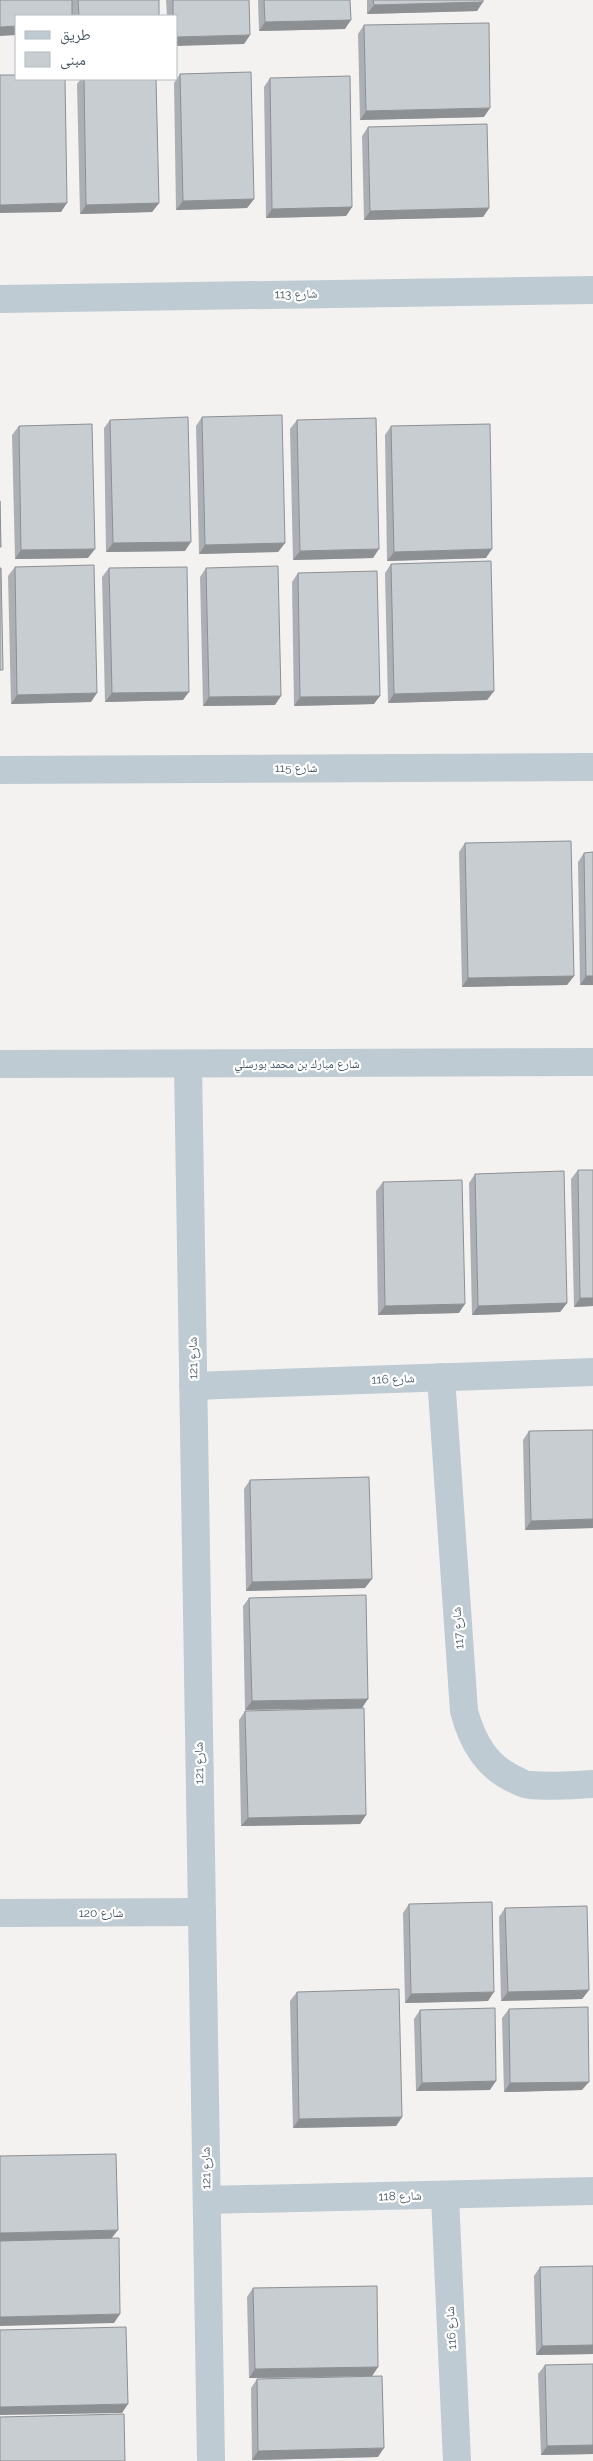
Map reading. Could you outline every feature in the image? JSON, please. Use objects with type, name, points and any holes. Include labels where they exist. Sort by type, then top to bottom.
[{"type":"street","name":"شارع 113","points":[[0,299],[593,290]]},
{"type":"street","name":"شارع 115","points":[[0,770],[593,767]]},
{"type":"street","name":"شارع مبارك بن محمد بورسلي","points":[[0,1064],[593,1062]]},
{"type":"street","name":"شارع 121","points":[[188,1064],[211,2461]]},
{"type":"street","name":"شارع 116","points":[[193,1386],[593,1372]]},
{"type":"street","name":"شارع 117","points":[[441,1377],[464,1711],[469,1731],[479,1750],[492,1766],[528,1786],[593,1784]]},
{"type":"street","name":"شارع 120","points":[[0,1913],[202,1912]]},
{"type":"street","name":"شارع 118","points":[[207,2200],[445,2196],[593,2191]]},
{"type":"street","name":"شارع 116","points":[[445,2196],[457,2461]]},
{"type":"building","points":[[0,0],[72,0],[72,15],[15,15],[15,26],[0,27]]},
{"type":"building","points":[[78,0],[159,0],[159,15],[79,15]]},
{"type":"building","points":[[173,0],[249,0],[250,35],[178,37],[178,15],[173,15]]},
{"type":"building","points":[[264,0],[350,0],[351,20],[265,22]]},
{"type":"building","points":[[373,0],[483,0],[483,2],[374,5]]},
{"type":"building","points":[[489,23],[490,108],[366,111],[364,25]]},
{"type":"building","points":[[251,72],[254,199],[183,201],[180,74]]},
{"type":"building","points":[[0,75],[15,75],[15,80],[65,80],[67,203],[0,205]]},
{"type":"building","points":[[350,76],[352,207],[272,209],[270,78]]},
{"type":"building","points":[[84,80],[156,80],[159,203],[86,205]]},
{"type":"building","points":[[487,124],[489,208],[370,211],[368,127]]},
{"type":"building","points":[[282,415],[285,543],[205,545],[202,417]]},
{"type":"building","points":[[188,417],[191,542],[113,543],[110,420]]},
{"type":"building","points":[[376,418],[379,549],[300,551],[297,420]]},
{"type":"building","points":[[92,424],[95,549],[21,550],[19,426]]},
{"type":"building","points":[[490,424],[492,549],[394,552],[391,426]]},
{"type":"building","points":[[0,501],[1,547],[0,547]]},
{"type":"building","points":[[491,561],[494,691],[394,694],[391,564]]},
{"type":"building","points":[[94,565],[97,693],[17,695],[15,567]]},
{"type":"building","points":[[278,566],[281,696],[209,697],[206,568]]},
{"type":"building","points":[[187,567],[189,692],[112,693],[109,568]]},
{"type":"building","points":[[1,568],[3,670],[0,670]]},
{"type":"building","points":[[377,571],[380,696],[300,697],[298,573]]},
{"type":"building","points":[[571,841],[574,976],[468,978],[465,843]]},
{"type":"building","points":[[593,852],[593,976],[586,976],[584,853]]},
{"type":"building","points":[[578,1170],[593,1170],[593,1298],[580,1298]]},
{"type":"building","points":[[564,1171],[567,1303],[478,1306],[475,1174]]},
{"type":"building","points":[[462,1180],[465,1304],[385,1306],[383,1182]]},
{"type":"building","points":[[593,1430],[593,1519],[531,1521],[529,1431]]},
{"type":"building","points":[[369,1477],[372,1579],[252,1582],[250,1480]]},
{"type":"building","points":[[366,1595],[368,1699],[252,1701],[249,1598]]},
{"type":"building","points":[[364,1708],[366,1815],[248,1818],[245,1711]]},
{"type":"building","points":[[492,1902],[494,1992],[411,1994],[409,1904]]},
{"type":"building","points":[[587,1906],[589,1990],[508,1992],[505,1908]]},
{"type":"building","points":[[399,1989],[402,2117],[299,2119],[297,1992]]},
{"type":"building","points":[[588,2007],[589,2082],[510,2083],[509,2009]]},
{"type":"building","points":[[495,2008],[496,2081],[422,2083],[420,2010]]},
{"type":"building","points":[[116,2154],[118,2230],[0,2233],[0,2156]]},
{"type":"building","points":[[119,2238],[120,2314],[0,2317],[0,2241]]},
{"type":"building","points":[[593,2266],[593,2345],[542,2346],[540,2267]]},
{"type":"building","points":[[377,2286],[378,2367],[255,2369],[253,2288]]},
{"type":"building","points":[[126,2327],[128,2404],[0,2407],[0,2330]]},
{"type":"building","points":[[593,2364],[593,2445],[547,2446],[545,2365]]},
{"type":"building","points":[[382,2376],[384,2448],[258,2451],[257,2379]]},
{"type":"building","points":[[124,2414],[125,2461],[0,2461],[0,2417]]}]
